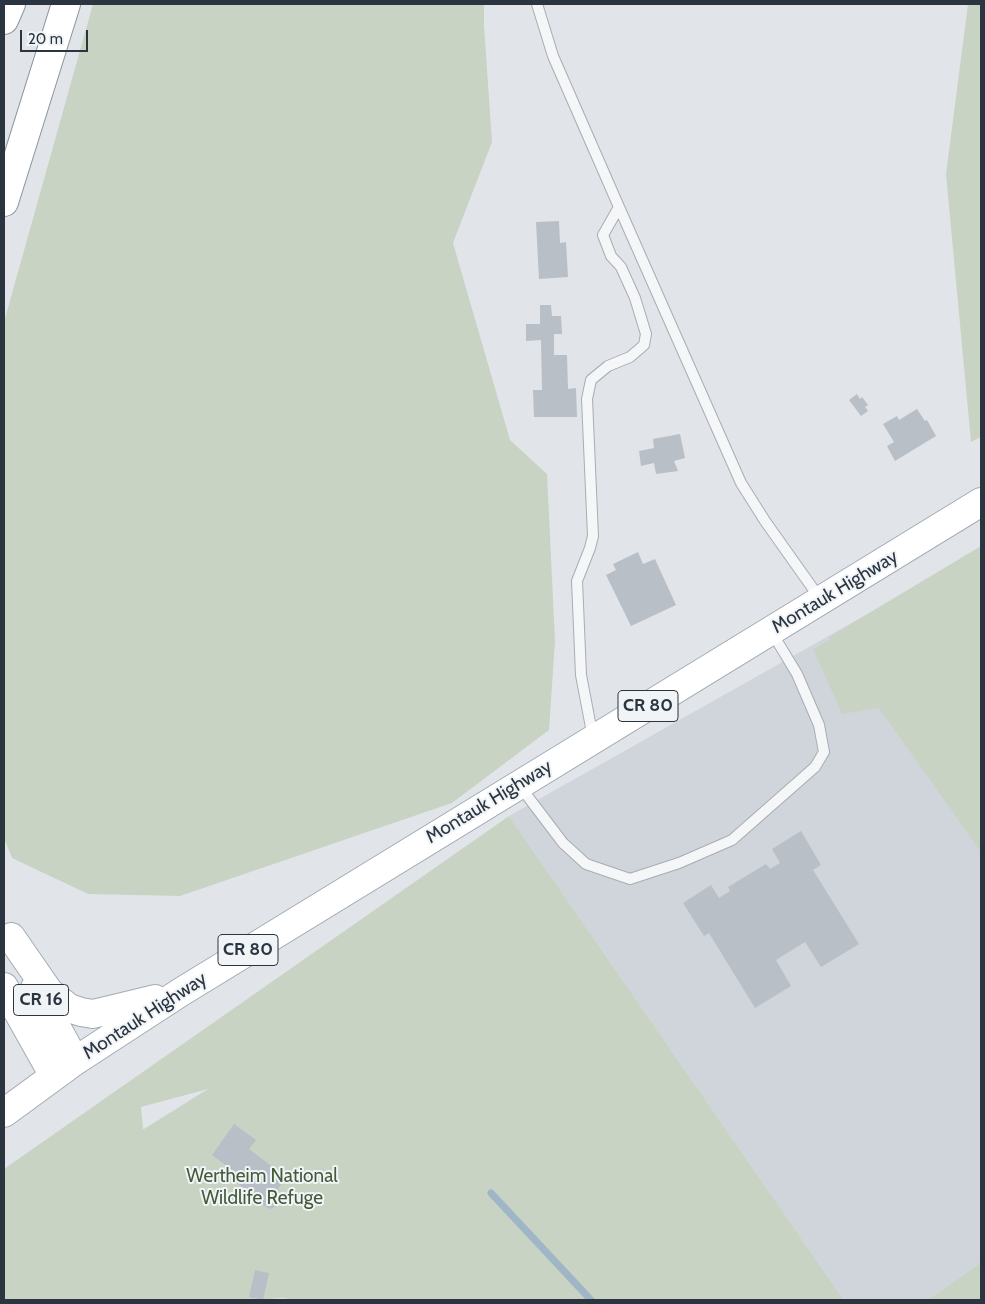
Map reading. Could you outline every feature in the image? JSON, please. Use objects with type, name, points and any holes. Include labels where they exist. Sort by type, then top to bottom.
[{"type":"main road","points":[[4,20],[11,4]]},
{"type":"main road","points":[[4,202],[66,4]]},
{"type":"main road","name":"Montauk Highway","points":[[4,1114],[65,1068],[181,992],[981,502]]},
{"type":"main road","points":[[8,930],[49,992],[69,1008],[93,1014],[181,992]]},
{"type":"main road","name":"CR 16","points":[[8,930],[37,994],[65,1068]]},
{"type":"main road","name":"CR 16","points":[[4,987],[65,1068]]},
{"type":"lane","points":[[536,4],[552,56],[741,483],[765,521],[821,600]]},
{"type":"lane","points":[[593,739],[581,675],[577,581],[593,536],[587,399],[591,380],[608,366],[630,357],[644,345],[646,334],[635,298],[621,267],[611,256],[603,235],[619,207]]},
{"type":"lane","points":[[518,784],[563,843],[586,864],[630,879],[679,863],[732,840],[815,767],[824,752],[819,725],[797,674],[771,631]]},
{"type":"shaded area","points":[[880,607],[981,792],[981,1262],[928,1300],[844,1300],[509,816]]},
{"type":"green space","points":[[93,4],[484,4],[492,142],[453,243],[510,440],[547,474],[555,641],[549,730],[452,803],[180,896],[88,894],[12,858],[4,838],[4,322]]},
{"type":"green space","points":[[968,4],[981,4],[981,437],[971,442],[946,174]]},
{"type":"green space","points":[[981,546],[981,852],[879,708],[842,714],[813,649],[830,640],[829,637]]},
{"type":"green space","name":"Wertheim National Wildlife Refuge","points":[[509,816],[844,1300],[293,1300],[284,1298],[250,1300],[4,1300],[4,1169]],"holes":[[[208,1089],[144,1129],[141,1107]]]},
{"type":"green space","points":[[981,1262],[981,1300],[928,1300]]},
{"type":"building","points":[[559,221],[560,243],[566,242],[568,277],[539,279],[536,222]]},
{"type":"building","points":[[540,305],[551,305],[552,316],[561,316],[562,334],[554,334],[554,355],[567,355],[568,389],[576,388],[577,417],[534,417],[533,390],[542,390],[541,340],[526,341],[526,324],[540,324]]},
{"type":"building","points":[[857,394],[868,405],[865,407],[868,411],[861,416],[849,400]]},
{"type":"building","points":[[917,409],[925,421],[927,420],[936,436],[895,461],[887,446],[894,442],[883,424],[897,416],[899,420]]},
{"type":"building","points":[[680,434],[685,458],[674,461],[678,471],[656,474],[654,463],[641,466],[639,451],[654,448],[653,439]]},
{"type":"building","points":[[638,552],[643,564],[655,559],[676,605],[631,626],[606,575],[616,570],[613,564]]},
{"type":"building","points":[[801,831],[821,865],[813,870],[859,944],[821,967],[805,942],[776,960],[791,986],[755,1008],[709,933],[704,936],[683,903],[711,885],[719,898],[730,891],[728,887],[766,864],[770,869],[780,863],[772,849]]},
{"type":"building","points":[[234,1124],[256,1140],[249,1149],[286,1177],[278,1189],[281,1199],[277,1206],[270,1209],[259,1203],[261,1200],[258,1198],[256,1201],[246,1195],[249,1192],[234,1181],[235,1172],[212,1155]]},
{"type":"building","points":[[255,1270],[269,1273],[263,1300],[249,1297]]},
{"type":"waterway","points":[[491,1193],[591,1300]]}]
